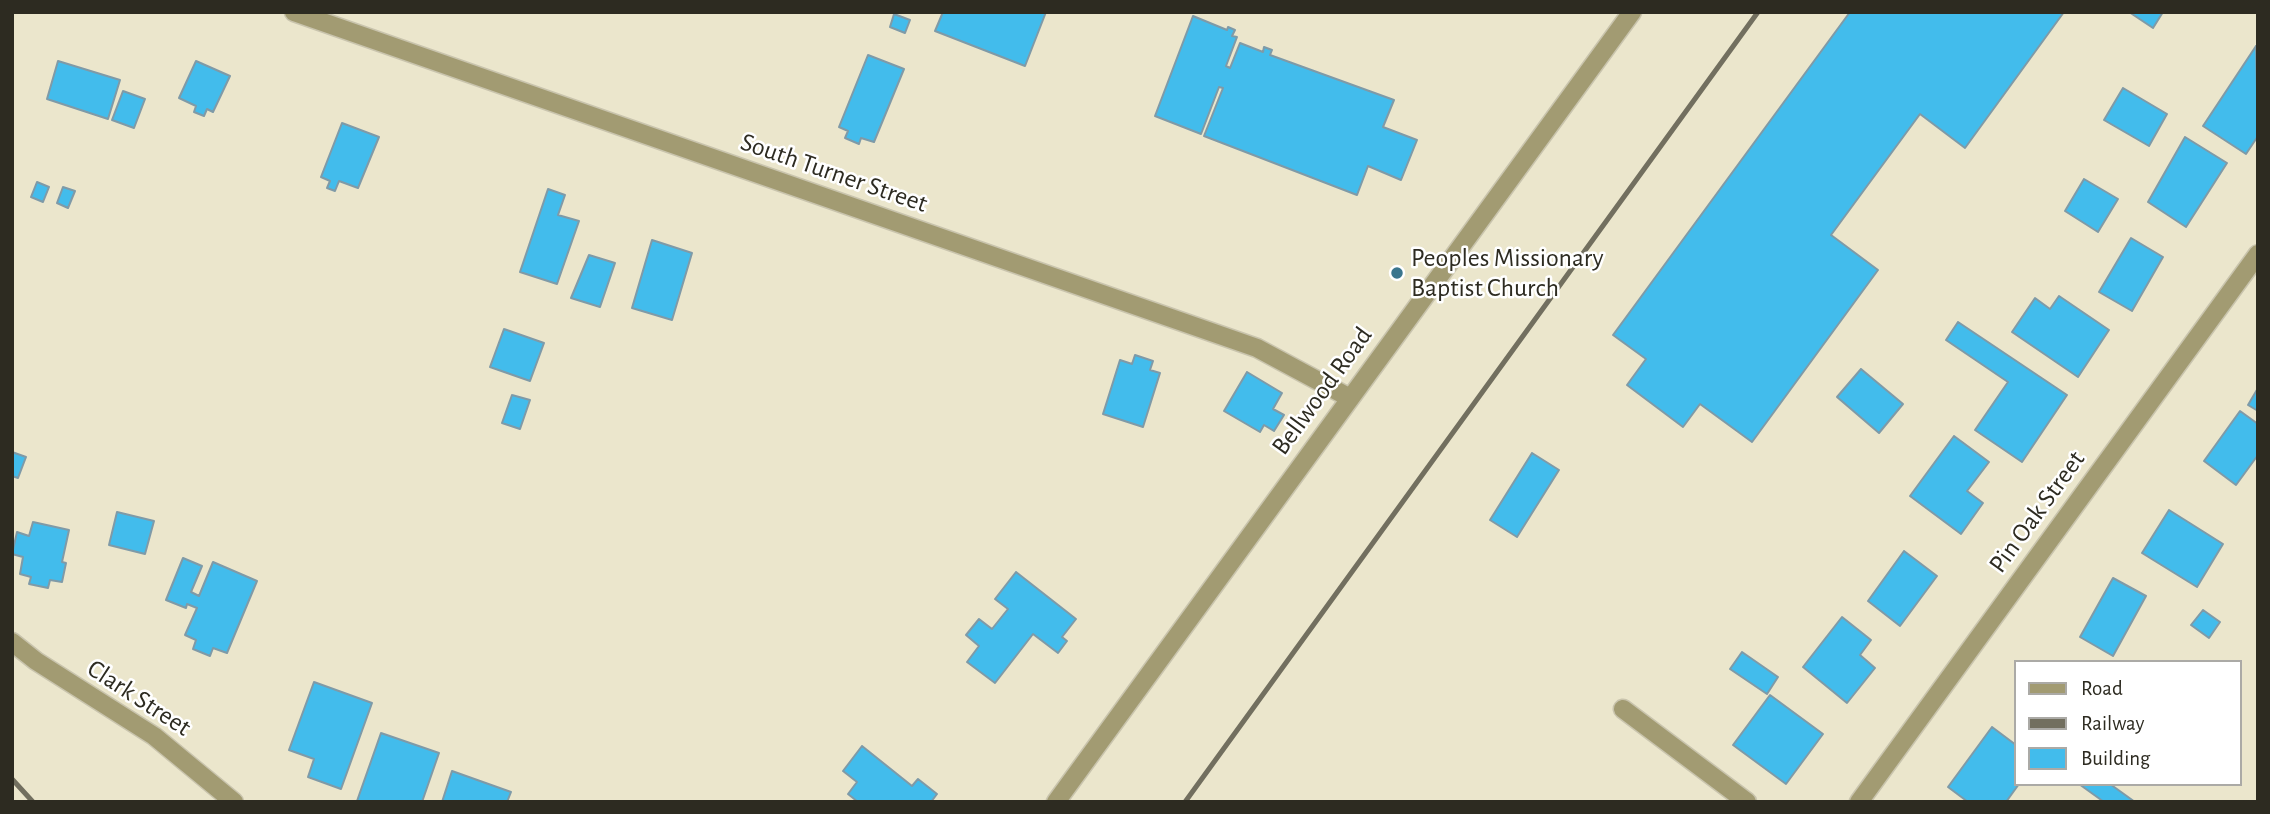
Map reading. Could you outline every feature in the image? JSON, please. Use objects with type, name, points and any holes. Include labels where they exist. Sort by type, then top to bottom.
[{"type":"street","name":"South Turner Street","points":[[294,12],[1258,348],[1350,398]]},
{"type":"street","name":"Bellwood Road","points":[[1056,802],[1632,12]]},
{"type":"street","name":"Pin Oak Street","points":[[1859,802],[2249,281],[2258,254]]},
{"type":"street","name":"Clark Street","points":[[12,642],[76,688],[155,736],[233,802]]},
{"type":"street","points":[[1623,709],[1747,802]]},
{"type":"building","points":[[943,12],[1046,12],[1025,66],[935,31]]},
{"type":"building","points":[[1850,12],[2064,12],[1965,148],[1920,114],[1831,235],[1878,270],[1752,442],[1700,404],[1683,427],[1627,385],[1646,359],[1613,335]]},
{"type":"building","points":[[2129,12],[2163,12],[2153,28]]},
{"type":"building","points":[[894,14],[910,20],[905,33],[890,27]]},
{"type":"building","points":[[1193,16],[1227,30],[1228,27],[1235,30],[1232,36],[1237,37],[1226,66],[1230,68],[1240,43],[1263,52],[1264,47],[1272,50],[1270,55],[1394,100],[1383,127],[1417,140],[1401,180],[1368,166],[1357,195],[1204,136],[1223,88],[1219,87],[1201,134],[1155,116]]},
{"type":"building","points":[[2256,46],[2258,136],[2246,154],[2203,126]]},
{"type":"building","points":[[868,55],[904,69],[874,142],[861,138],[859,144],[845,138],[848,131],[839,127]]},
{"type":"building","points":[[58,61],[120,80],[108,119],[47,99]]},
{"type":"building","points":[[196,61],[230,76],[213,112],[207,109],[204,116],[194,112],[196,106],[179,98]]},
{"type":"building","points":[[2123,88],[2167,114],[2149,146],[2104,120]]},
{"type":"building","points":[[123,91],[145,99],[134,128],[112,120]]},
{"type":"building","points":[[342,123],[379,137],[358,188],[339,181],[335,191],[327,188],[330,181],[321,177]]},
{"type":"building","points":[[2185,137],[2227,163],[2186,227],[2148,202]]},
{"type":"building","points":[[2084,179],[2118,199],[2098,232],[2065,211]]},
{"type":"building","points":[[37,182],[49,187],[43,202],[31,197]]},
{"type":"building","points":[[63,187],[75,191],[68,208],[57,203]]},
{"type":"building","points":[[548,189],[565,195],[558,215],[579,221],[557,284],[520,272]]},
{"type":"building","points":[[2131,238],[2163,257],[2132,311],[2099,292]]},
{"type":"building","points":[[652,240],[692,253],[672,320],[632,308]]},
{"type":"building","points":[[589,255],[615,263],[600,307],[571,298]]},
{"type":"building","points":[[2059,296],[2109,330],[2078,377],[2012,332],[2035,298],[2050,309]]},
{"type":"building","points":[[1958,322],[2067,395],[2022,462],[1975,430],[2008,382],[1946,340]]},
{"type":"building","points":[[504,329],[544,343],[530,381],[490,367]]},
{"type":"building","points":[[1135,355],[1153,361],[1150,370],[1160,373],[1143,427],[1103,414],[1120,360],[1132,364]]},
{"type":"building","points":[[1861,369],[1903,404],[1879,433],[1837,397]]},
{"type":"building","points":[[1247,372],[1282,393],[1273,409],[1284,415],[1274,431],[1264,425],[1260,432],[1224,411]]},
{"type":"building","points":[[2258,388],[2258,411],[2248,405]]},
{"type":"building","points":[[512,395],[530,400],[520,429],[502,423]]},
{"type":"building","points":[[2240,411],[2258,424],[2258,455],[2236,485],[2204,461]]},
{"type":"building","points":[[1954,436],[1989,462],[1967,491],[1983,503],[1961,534],[1910,496]]},
{"type":"building","points":[[12,452],[26,457],[18,478],[12,476]]},
{"type":"building","points":[[1532,453],[1559,470],[1517,537],[1490,520]]},
{"type":"building","points":[[2169,510],[2223,544],[2197,587],[2142,553]]},
{"type":"building","points":[[117,512],[154,521],[145,554],[109,545]]},
{"type":"building","points":[[33,522],[69,530],[62,562],[66,563],[62,582],[50,580],[48,588],[29,584],[31,577],[20,574],[23,557],[12,554],[17,532],[29,536]]},
{"type":"building","points":[[1904,551],[1937,576],[1900,626],[1868,601]]},
{"type":"building","points":[[183,558],[202,566],[191,592],[199,596],[213,562],[257,581],[227,653],[213,648],[210,656],[193,649],[196,640],[185,635],[197,608],[187,604],[186,608],[166,600]]},
{"type":"building","points":[[1016,572],[1076,619],[1062,637],[1067,641],[1058,653],[1033,634],[995,683],[967,662],[979,646],[966,635],[979,619],[992,629],[1008,609],[995,599]]},
{"type":"building","points":[[2113,578],[2146,596],[2113,656],[2080,637]]},
{"type":"building","points":[[2203,610],[2220,622],[2209,638],[2191,625]]},
{"type":"building","points":[[1842,617],[1871,640],[1860,655],[1875,668],[1847,703],[1803,667]]},
{"type":"building","points":[[1742,652],[1778,677],[1767,694],[1730,669]]},
{"type":"building","points":[[314,682],[372,703],[341,789],[308,777],[314,759],[289,750]]},
{"type":"building","points":[[1770,695],[1823,734],[1786,784],[1733,745]]},
{"type":"building","points":[[1992,727],[2014,744],[2014,786],[2018,786],[2006,802],[1968,802],[1948,787]]},
{"type":"building","points":[[381,733],[439,753],[422,802],[357,801]]},
{"type":"building","points":[[862,746],[912,786],[918,779],[937,794],[931,802],[858,802],[848,794],[857,782],[843,771]]},
{"type":"building","points":[[452,771],[511,792],[507,802],[442,802]]},
{"type":"building","points":[[2082,786],[2113,786],[2135,802],[2104,802]]},
{"type":"railway","points":[[1185,802],[1758,12]]},
{"type":"railway","points":[[12,779],[33,802]]},
{"type":"place","name":"Peoples Missionary Baptist Church","points":[[1397,273]]}]
